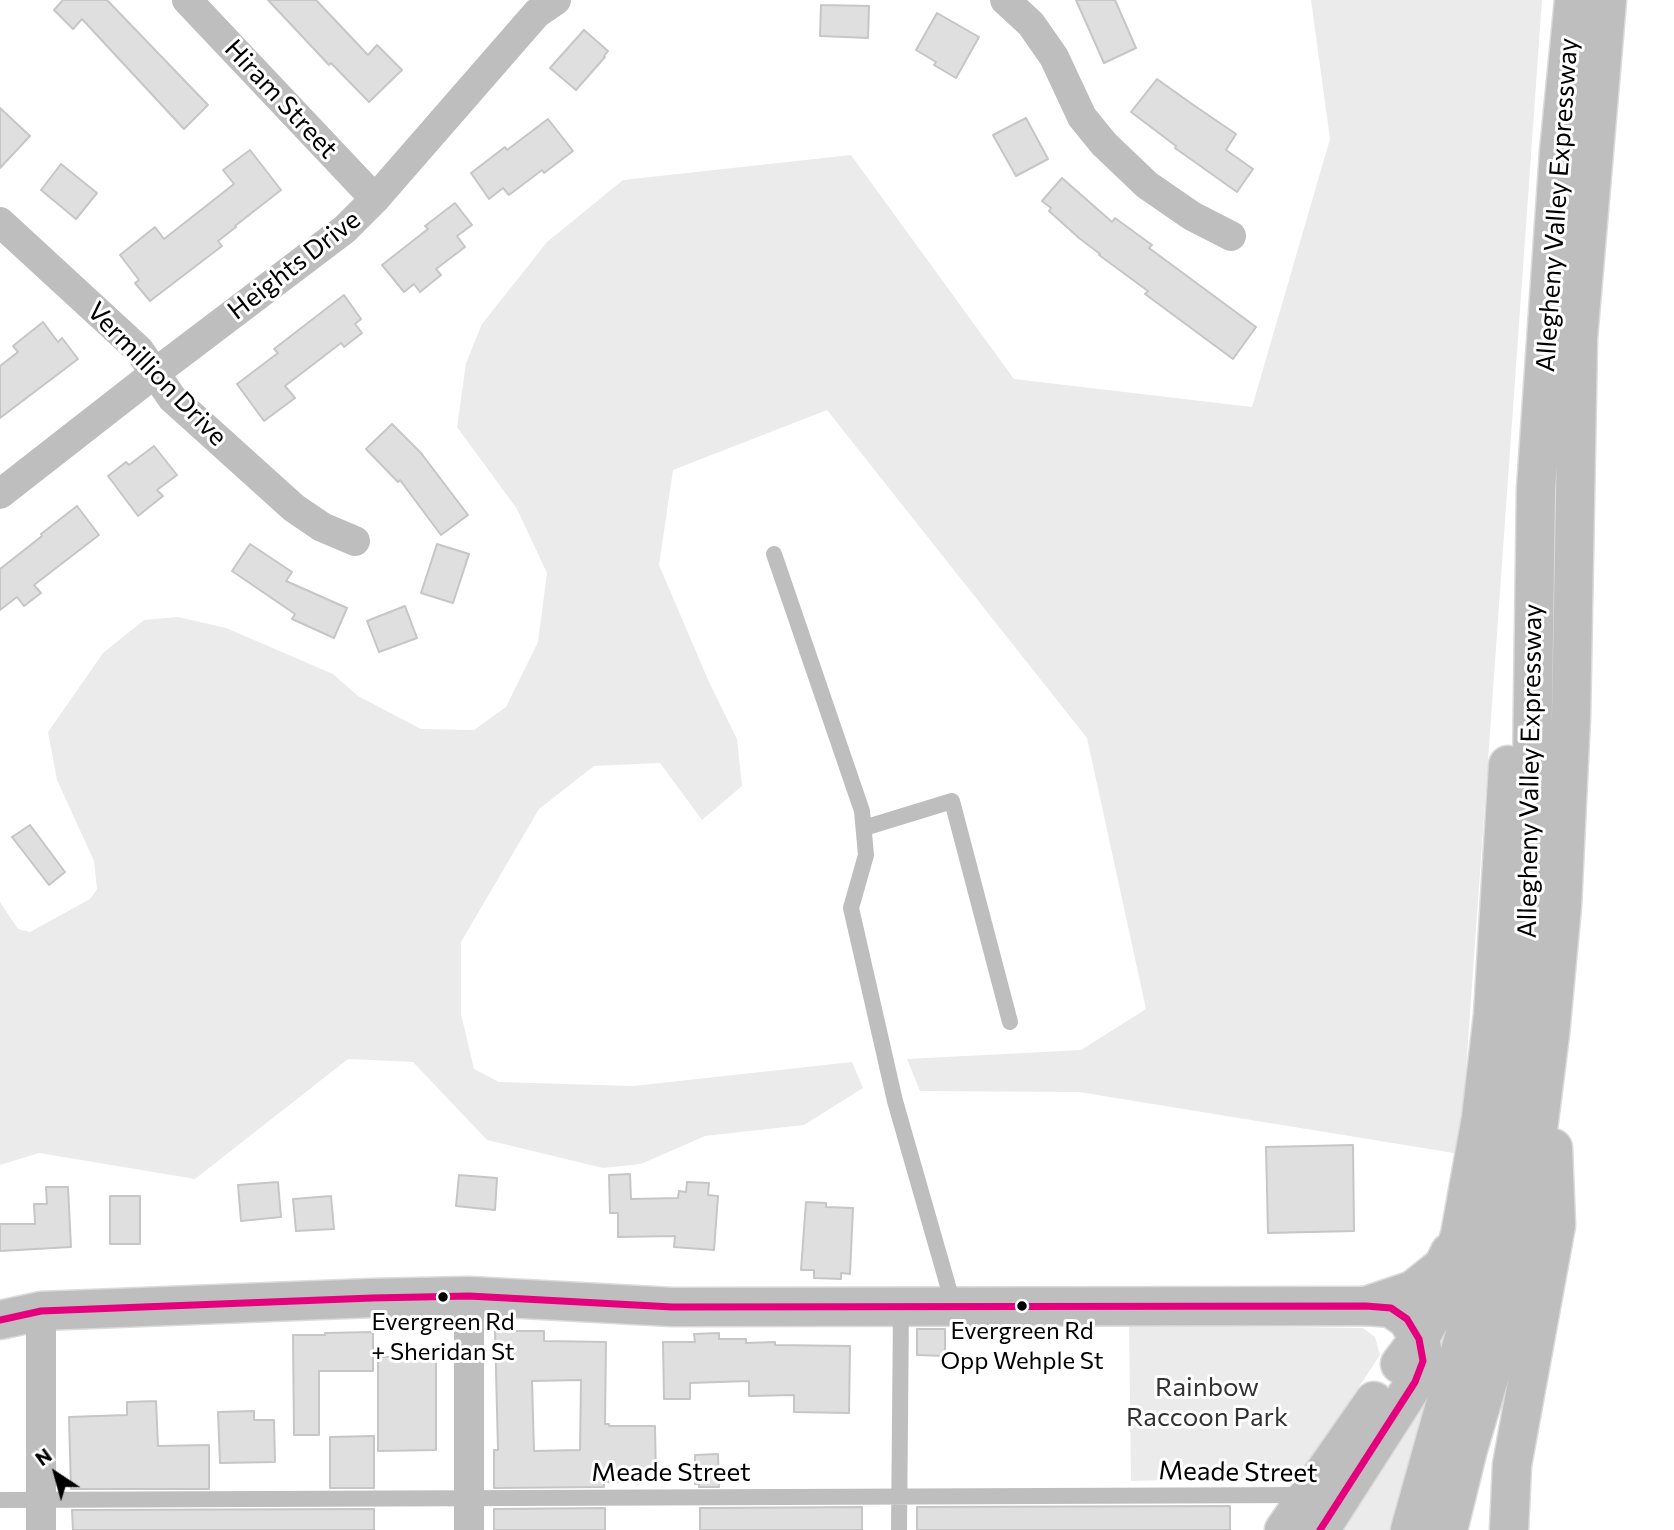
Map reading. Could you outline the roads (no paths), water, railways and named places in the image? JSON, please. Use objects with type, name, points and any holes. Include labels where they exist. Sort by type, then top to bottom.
[{"type":"main road","name":"Allegheny Valley Expressway","points":[[1410,1530],[1477,1291],[1500,1171],[1517,1060],[1525,972],[1531,842],[1536,488],[1559,152],[1574,0]]},
{"type":"main road","name":"Allegheny Valley Expressway","points":[[1448,1530],[1468,1449],[1513,1300],[1550,1034],[1562,905],[1571,717],[1578,338],[1607,0]]},
{"type":"main road","points":[[1409,1352],[1435,1311],[1460,1235],[1482,1118],[1493,1015],[1515,634],[1536,488]]},
{"type":"main road","points":[[1509,1530],[1512,1465],[1556,1225],[1550,1034]]},
{"type":"main road","points":[[1366,1306],[1413,1290],[1443,1266],[1460,1235]]},
{"type":"main road","points":[[0,1320],[41,1311],[469,1296],[672,1307],[1366,1306],[1391,1308],[1407,1320],[1409,1352]]},
{"type":"main road","points":[[1284,1530],[1323,1508],[1415,1382],[1423,1361],[1422,1349],[1409,1352]]},
{"type":"street","name":"Hiram Street","points":[[187,0],[375,199]]},
{"type":"street","name":"Heights Drive","points":[[0,494],[345,229],[375,199],[537,13],[556,0]]},
{"type":"street","points":[[1005,0],[1031,24],[1054,57],[1082,117],[1104,144],[1147,185],[1192,216],[1231,236]]},
{"type":"street","name":"Vermillion Drive","points":[[0,222],[139,350],[172,398],[294,508],[322,527],[355,541]]},
{"type":"street","points":[[469,1296],[469,1530]]},
{"type":"street","points":[[41,1311],[41,1530]]},
{"type":"lane","points":[[774,554],[862,811],[866,855],[851,908],[895,1101],[954,1307]]},
{"type":"lane","points":[[864,828],[952,801],[1010,1022]]},
{"type":"lane","points":[[899,1530],[901,1308]]},
{"type":"lane","name":"Meade Street","points":[[0,1500],[899,1496],[1323,1508]]},
{"type":"place","name":"Evergreen Rd + Sheridan St","points":[[443,1297]]},
{"type":"place","name":"Evergreen Rd Opp Wehple St","points":[[1022,1306]]},
{"type":"park label","name":"Rainbow Raccoon Park","points":[[1207,1402]]}]
